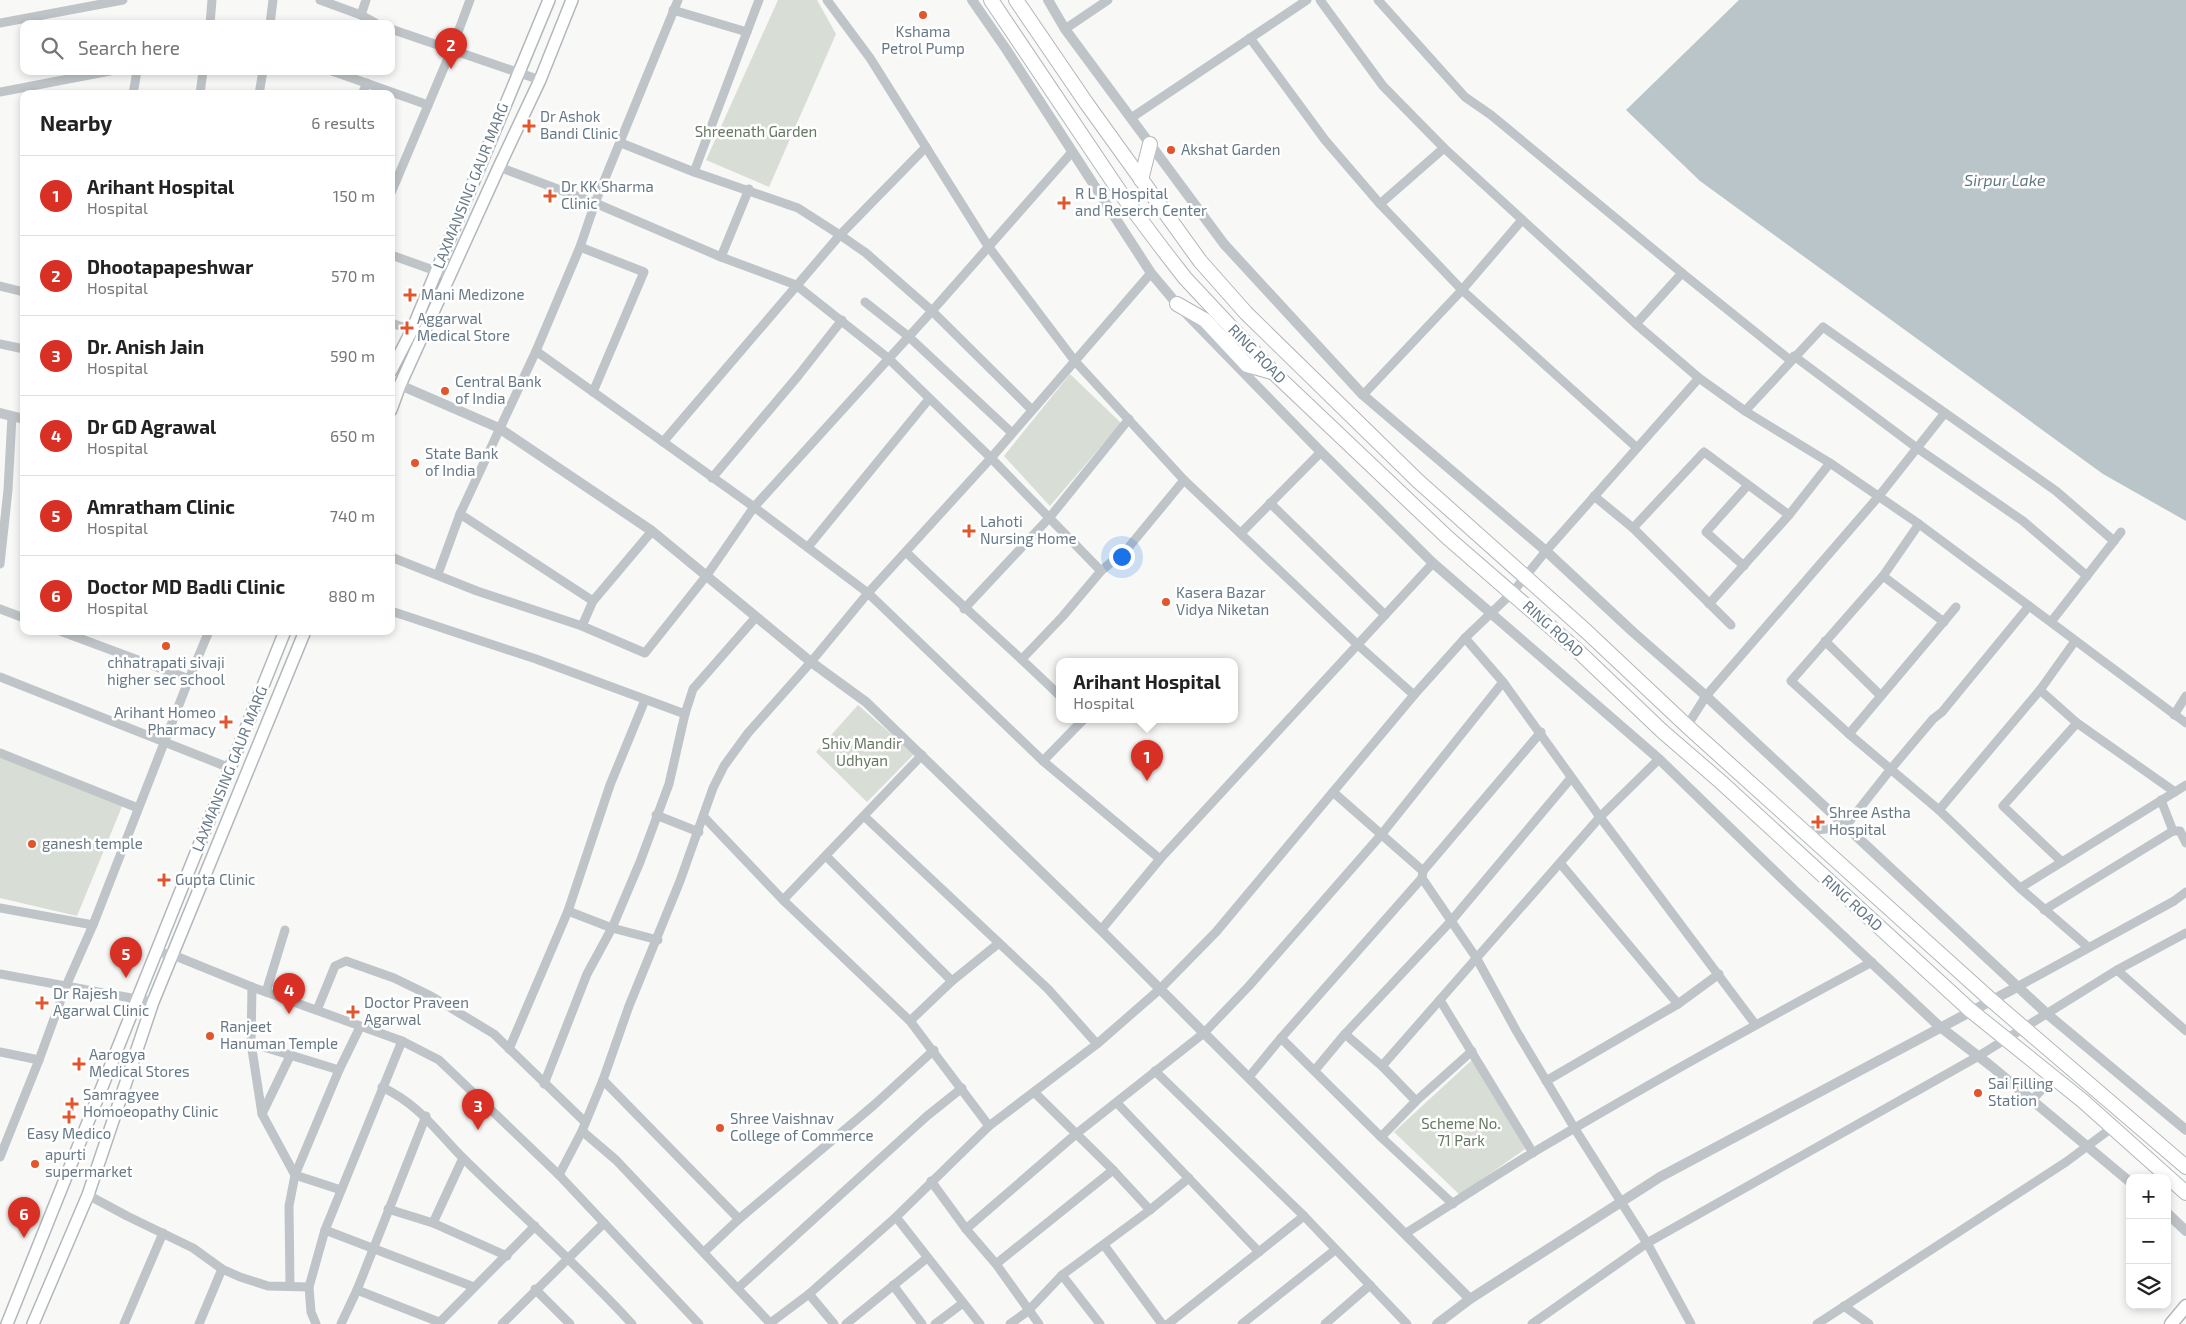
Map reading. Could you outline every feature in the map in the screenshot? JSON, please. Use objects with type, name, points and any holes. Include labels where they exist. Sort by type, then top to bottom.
[{"type":"highway","name":"RING ROAD","points":[[991,0],[1122,195],[1161,247],[1185,278],[1273,372],[1448,538],[1512,593],[1970,1010],[2113,1126],[2186,1193]]},
{"type":"highway","name":"RING ROAD","points":[[1016,0],[1087,104],[1200,261],[1246,313],[1418,480],[1688,726],[1990,999],[2186,1166]]},
{"type":"highway","points":[[1141,180],[1150,144]]},
{"type":"highway","points":[[1177,304],[1205,320],[1247,365],[1273,372]]},
{"type":"main road","name":"LAXMANSING GAUR MARG","points":[[395,363],[412,330],[548,0]]},
{"type":"main road","name":"LAXMANSING GAUR MARG","points":[[395,399],[540,80],[572,0]]},
{"type":"main road","name":"LAXMANSING GAUR MARG","points":[[7,1324],[283,635]]},
{"type":"main road","name":"LAXMANSING GAUR MARG","points":[[32,1324],[88,1195],[153,1002],[303,635]]},
{"type":"main road","points":[[2171,1324],[2186,1306]]},
{"type":"street","points":[[0,23],[83,4],[123,0]]},
{"type":"street","points":[[210,20],[212,0]]},
{"type":"street","points":[[270,20],[273,0]]},
{"type":"street","points":[[320,0],[370,20]]},
{"type":"street","points":[[361,15],[366,0]]},
{"type":"street","points":[[395,183],[452,51],[470,0]]},
{"type":"street","points":[[438,574],[460,514],[536,351],[580,247],[678,0]]},
{"type":"street","points":[[694,172],[760,0]]},
{"type":"street","points":[[827,0],[870,58],[988,246],[1074,360],[1130,418],[1184,480],[1358,645],[1414,695]]},
{"type":"street","points":[[972,0],[1006,49],[1151,273],[1177,304],[1321,452],[1433,563],[1659,759],[1795,891],[1939,1026],[2126,1179]]},
{"type":"street","points":[[1048,0],[1065,29],[1224,244],[1363,395],[1546,551],[1633,632],[1706,696],[2046,1013],[2186,1130]]},
{"type":"street","points":[[1065,29],[1108,0]]},
{"type":"street","points":[[1131,118],[1307,0]]},
{"type":"street","points":[[1320,0],[1383,86],[1444,148],[1636,324],[1699,378],[1745,410],[1830,463],[1919,524],[2186,723]]},
{"type":"street","points":[[1378,0],[1466,97],[1682,273],[1792,358],[2023,521],[2087,576]]},
{"type":"street","points":[[673,10],[747,32]]},
{"type":"street","points":[[395,30],[540,80]]},
{"type":"street","points":[[1250,38],[1326,140],[1380,204],[1462,290],[1636,447]]},
{"type":"street","points":[[0,92],[89,75]]},
{"type":"street","points":[[134,90],[135,75]]},
{"type":"street","points":[[201,90],[202,75]]},
{"type":"street","points":[[260,90],[262,75]]},
{"type":"street","points":[[344,75],[386,90]]},
{"type":"street","points":[[364,90],[367,83]]},
{"type":"street","points":[[395,93],[428,105]]},
{"type":"street","points":[[621,143],[694,172],[749,189],[798,208],[840,235],[866,253],[932,310],[1032,410]]},
{"type":"street","points":[[663,442],[840,235],[926,147]]},
{"type":"street","points":[[1380,204],[1444,148]]},
{"type":"street","points":[[395,558],[477,591],[582,626],[645,653],[707,574],[754,507],[1072,152]]},
{"type":"street","points":[[499,167],[596,203],[721,257],[796,285],[888,358],[991,458],[1101,571]]},
{"type":"street","points":[[721,257],[749,189]]},
{"type":"street","points":[[1363,395],[1462,290],[1522,220]]},
{"type":"street","points":[[580,247],[644,272],[593,392]]},
{"type":"street","points":[[395,256],[450,276]]},
{"type":"street","points":[[559,1175],[582,1131],[603,1080],[629,1006],[658,940],[699,832],[713,788],[724,766],[748,733],[811,662],[868,593],[991,458],[1151,273]]},
{"type":"street","points":[[1636,324],[1682,273]]},
{"type":"street","points":[[0,286],[20,289]]},
{"type":"street","points":[[865,302],[908,336],[1012,433]]},
{"type":"street","points":[[712,478],[798,376],[842,320]]},
{"type":"street","points":[[395,324],[412,330]]},
{"type":"street","points":[[1745,410],[1823,327],[2056,491],[2114,541]]},
{"type":"street","points":[[0,344],[20,348]]},
{"type":"street","points":[[536,351],[754,507],[868,593],[1043,761],[1160,859]]},
{"type":"street","points":[[582,1131],[616,1160],[770,1324],[809,1294],[896,1217],[989,1126],[1035,1093],[1097,1044],[1160,989],[1216,932],[1414,695],[1465,638],[1512,593],[1636,447],[1699,378]]},
{"type":"street","points":[[400,385],[499,428],[652,531],[707,574],[811,662],[866,702],[1102,930],[1470,1299]]},
{"type":"street","points":[[808,547],[929,399]]},
{"type":"street","points":[[0,413],[20,418]]},
{"type":"street","points":[[1688,726],[1706,696],[1879,496],[1944,414]]},
{"type":"street","points":[[0,564],[4,490],[12,416]]},
{"type":"street","points":[[964,609],[1050,517],[1130,418]]},
{"type":"street","points":[[1241,533],[1321,452]]},
{"type":"street","points":[[1633,528],[1704,452],[1789,515]]},
{"type":"street","points":[[1709,604],[1789,515],[1830,463]]},
{"type":"street","points":[[1022,659],[1063,616],[1101,571],[1128,548],[1184,480]]},
{"type":"street","points":[[1744,566],[1706,532],[1748,485]]},
{"type":"street","points":[[1594,496],[1633,528],[1731,625]]},
{"type":"street","points":[[1270,503],[1385,615]]},
{"type":"street","points":[[460,514],[593,601]]},
{"type":"street","points":[[1919,524],[1883,576],[1791,681],[1890,770],[1939,810],[2020,888],[2088,948]]},
{"type":"street","points":[[582,626],[593,601],[652,531]]},
{"type":"street","points":[[2051,622],[2121,532]]},
{"type":"street","points":[[906,552],[964,609],[1022,659],[1056,692]]},
{"type":"street","points":[[1102,930],[1160,859],[1433,563]]},
{"type":"street","points":[[1883,576],[1944,622]]},
{"type":"street","points":[[1806,831],[1845,827],[1890,770],[1942,712],[2029,606]]},
{"type":"street","points":[[1849,734],[1956,607]]},
{"type":"street","points":[[0,609],[20,616]]},
{"type":"street","points":[[395,612],[536,659],[685,714]]},
{"type":"street","points":[[544,1084],[587,974],[612,928],[640,862],[673,767],[685,714],[693,689],[756,617]]},
{"type":"street","points":[[71,635],[189,678]]},
{"type":"street","points":[[0,1157],[206,635]]},
{"type":"street","points":[[1465,638],[1503,682],[1571,778],[1755,1024]]},
{"type":"street","points":[[1825,641],[1880,695]]},
{"type":"street","points":[[1939,810],[2040,690],[2076,641]]},
{"type":"street","points":[[0,677],[230,768]]},
{"type":"street","points":[[966,1229],[1076,1134],[1204,1034],[1249,986],[1381,835],[1503,682]]},
{"type":"street","points":[[2040,690],[2077,723],[2175,792]]},
{"type":"street","points":[[2174,715],[2186,696]]},
{"type":"street","points":[[508,1049],[568,911],[610,785],[645,700]]},
{"type":"street","points":[[1043,761],[1080,723]]},
{"type":"street","points":[[2062,862],[2003,806],[2077,723]]},
{"type":"street","points":[[1249,1077],[1423,874],[1540,732]]},
{"type":"street","points":[[0,753],[138,808]]},
{"type":"street","points":[[783,900],[922,755]]},
{"type":"street","points":[[1382,1066],[1600,817],[1659,759]]},
{"type":"street","points":[[1315,1070],[1452,920],[1571,778]]},
{"type":"street","points":[[2020,888],[2186,785]]},
{"type":"street","points":[[1333,792],[1423,874],[1477,959],[1575,1129],[1647,1243],[1691,1324]]},
{"type":"street","points":[[2161,800],[2186,843]]},
{"type":"street","points":[[656,815],[699,832]]},
{"type":"street","points":[[864,816],[1048,989],[1097,1044]]},
{"type":"street","points":[[704,817],[783,900],[910,1021],[934,1050],[989,1126]]},
{"type":"street","points":[[2044,910],[2180,830]]},
{"type":"street","points":[[826,856],[952,981]]},
{"type":"street","points":[[1560,862],[1678,1004]]},
{"type":"street","points":[[1437,1324],[1470,1299],[1622,1203],[1660,1176],[1990,999],[2017,987],[2174,901],[2186,892]]},
{"type":"street","points":[[0,908],[93,925]]},
{"type":"street","points":[[568,911],[612,928],[658,940]]},
{"type":"street","points":[[266,992],[286,930]]},
{"type":"street","points":[[1532,1324],[1647,1243],[1977,1057],[2117,970],[2186,934]]},
{"type":"street","points":[[910,1021],[952,981],[999,943]]},
{"type":"street","points":[[157,952],[173,955],[252,987],[402,1041],[439,1060],[559,1175],[699,1324]]},
{"type":"street","points":[[317,1010],[335,966],[346,960],[394,978],[447,1004],[494,1034],[585,1122]]},
{"type":"street","points":[[1406,1233],[1533,1153],[1755,1024],[1872,962]]},
{"type":"street","points":[[2117,970],[2186,1031]]},
{"type":"street","points":[[0,974],[153,1002]]},
{"type":"street","points":[[1546,1081],[1678,1004],[1719,974]]},
{"type":"street","points":[[252,987],[251,1044],[262,1114],[296,1176],[342,1190]]},
{"type":"street","points":[[1440,1000],[1533,1153]]},
{"type":"street","points":[[290,1286],[289,1206],[296,1176],[339,1070],[360,1027]]},
{"type":"street","points":[[1346,1034],[1382,1066],[1416,1101]]},
{"type":"street","points":[[1281,1038],[1381,1137],[1453,1204]]},
{"type":"street","points":[[316,1324],[311,1312],[309,1287],[326,1230],[402,1041]]},
{"type":"street","points":[[251,1044],[291,1054],[339,1070]]},
{"type":"street","points":[[704,1252],[739,1219],[874,1105],[934,1050]]},
{"type":"street","points":[[1381,1137],[1416,1101],[1472,1051]]},
{"type":"street","points":[[0,1052],[39,1060]]},
{"type":"street","points":[[262,1114],[291,1054]]},
{"type":"street","points":[[1155,1071],[1304,1216],[1407,1324]]},
{"type":"street","points":[[2032,1100],[2054,1077]]},
{"type":"street","points":[[603,1080],[739,1219]]},
{"type":"street","points":[[382,1087],[398,1095],[426,1116],[463,1158],[536,1226],[632,1324]]},
{"type":"street","points":[[738,1288],[901,1139],[962,1088]]},
{"type":"street","points":[[1035,1093],[1113,1170],[1150,1210]]},
{"type":"street","points":[[1117,1103],[1259,1252]]},
{"type":"street","points":[[341,1324],[357,1290],[426,1116]]},
{"type":"street","points":[[1818,1324],[2087,1146],[2113,1126]]},
{"type":"street","points":[[433,1223],[463,1158]]},
{"type":"street","points":[[996,1264],[1113,1170]]},
{"type":"street","points":[[1010,1324],[1028,1311],[1062,1275],[1150,1210],[1189,1178]]},
{"type":"street","points":[[931,1181],[966,1229],[996,1264],[1039,1324]]},
{"type":"street","points":[[88,1195],[193,1248],[222,1269],[268,1286],[309,1287]]},
{"type":"street","points":[[388,1209],[433,1223],[507,1256]]},
{"type":"street","points":[[1168,1324],[1304,1216]]},
{"type":"street","points":[[896,1217],[926,1258],[980,1324]]},
{"type":"street","points":[[2171,1217],[2186,1231]]},
{"type":"street","points":[[502,1324],[535,1289],[604,1223]]},
{"type":"street","points":[[357,1290],[438,1323],[536,1226]]},
{"type":"street","points":[[326,1230],[474,1287]]},
{"type":"street","points":[[124,1324],[163,1233]]},
{"type":"street","points":[[1104,1245],[1162,1324]]},
{"type":"street","points":[[1242,1324],[1335,1250]]},
{"type":"street","points":[[846,1324],[926,1258]]},
{"type":"street","points":[[199,1324],[222,1269]]},
{"type":"street","points":[[1062,1275],[1100,1324]]},
{"type":"street","points":[[893,1285],[922,1324]]},
{"type":"street","points":[[1325,1324],[1370,1285]]},
{"type":"street","points":[[535,1289],[568,1323]]},
{"type":"street","points":[[809,1294],[834,1324]]},
{"type":"street","points":[[935,1324],[963,1303]]},
{"type":"street","points":[[1844,1306],[1869,1324]]},
{"type":"green space","name":"Shreenath Garden","points":[[778,0],[817,0],[836,34],[769,187],[706,160]]},
{"type":"green space","points":[[1070,374],[1121,423],[1050,506],[1004,456]]},
{"type":"green space","name":"Shiv Mandir Udhyan","points":[[858,705],[914,754],[867,802],[816,752]]},
{"type":"green space","points":[[0,757],[125,799],[77,916],[0,898]]},
{"type":"green space","name":"Scheme No. 71 Park","points":[[1472,1060],[1525,1149],[1460,1195],[1394,1132]]},
{"type":"water","name":"Sirpur Lake","points":[[1739,0],[2186,0],[2186,521],[2103,474],[1700,181],[1626,110]]},
{"type":"place","name":"Kshama Petrol Pump","points":[[923,15]]},
{"type":"place","name":"Dhootapapeshwar","points":[[451,69]]},
{"type":"place","name":"Dr Ashok Bandi Clinic","points":[[529,126]]},
{"type":"place","name":"Akshat Garden","points":[[1171,150]]},
{"type":"place","name":"Dr KK Sharma Clinic","points":[[550,196]]},
{"type":"place","name":"R L B Hospital and Reserch Center","points":[[1064,203]]},
{"type":"place","name":"Mani Medizone","points":[[410,295]]},
{"type":"place","name":"Aggarwal Medical Store","points":[[407,328]]},
{"type":"place","name":"Central Bank of India","points":[[445,391]]},
{"type":"place","name":"State Bank of India","points":[[415,463]]},
{"type":"place","name":"Lahoti Nursing Home","points":[[969,531]]},
{"type":"place","name":"Kasera Bazar Vidya Niketan","points":[[1166,602]]},
{"type":"place","name":"chhatrapati sivaji higher sec school","points":[[166,646]]},
{"type":"place","name":"Arihant Homeo Pharmacy","points":[[226,722]]},
{"type":"place","name":"Arihant Hospital","points":[[1147,781]]},
{"type":"place","name":"Shree Astha Hospital","points":[[1818,822]]},
{"type":"place","name":"ganesh temple","points":[[32,844]]},
{"type":"place","name":"Gupta Clinic","points":[[164,880]]},
{"type":"place","name":"Amratham Clinic","points":[[126,978]]},
{"type":"place","name":"Dr Rajesh Agarwal Clinic","points":[[42,1003]]},
{"type":"place","name":"Doctor Praveen Agarwal","points":[[353,1012]]},
{"type":"place","name":"Dr GD Agrawal","points":[[289,1014]]},
{"type":"place","name":"Ranjeet Hanuman Temple","points":[[210,1036]]},
{"type":"place","name":"Aarogya Medical Stores","points":[[79,1064]]},
{"type":"place","name":"Sai Filling Station","points":[[1978,1093]]},
{"type":"place","name":"Samragyee Homoeopathy Clinic","points":[[72,1104]]},
{"type":"place","name":"Easy Medico","points":[[69,1117]]},
{"type":"place","name":"Shree Vaishnav College of Commerce","points":[[720,1128]]},
{"type":"place","name":"Dr. Anish Jain","points":[[478,1130]]},
{"type":"place","name":"apurti supermarket","points":[[35,1164]]},
{"type":"place","name":"Doctor MD Badli Clinic","points":[[24,1238]]}]
